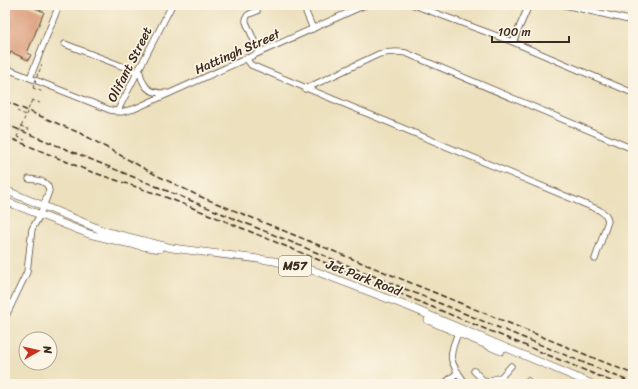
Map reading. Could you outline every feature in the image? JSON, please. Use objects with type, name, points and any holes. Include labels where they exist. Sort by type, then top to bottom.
[{"type":"main road","name":"Jet Park Road","points":[[5,190],[104,231],[121,236],[172,248],[274,261],[310,269],[582,384]]},
{"type":"main road","name":"Jet Park Road","points":[[5,201],[88,234],[126,243],[275,266],[314,274],[592,384]]},
{"type":"street","points":[[30,78],[59,5]]},
{"type":"street","name":"Olifant Street","points":[[117,112],[172,5]]},
{"type":"street","points":[[303,5],[313,29]]},
{"type":"street","name":"Hattingh Street","points":[[117,112],[130,110],[170,94],[259,52],[365,5]]},
{"type":"street","points":[[414,5],[513,42],[633,93]]},
{"type":"street","points":[[513,42],[529,5]]},
{"type":"street","points":[[565,5],[633,21]]},
{"type":"street","points":[[257,11],[248,15],[246,22],[259,52]]},
{"type":"street","points":[[65,44],[138,70],[141,80],[146,87],[156,93],[170,94]]},
{"type":"street","points":[[305,89],[379,54],[397,52],[414,56],[633,149]]},
{"type":"street","points":[[246,58],[251,65],[305,89],[599,210],[606,215],[608,220],[595,259]]},
{"type":"street","points":[[5,68],[117,112]]},
{"type":"street","points":[[5,318],[27,272],[33,226],[40,215],[49,191],[49,187],[46,184],[28,179]]},
{"type":"street","points":[[459,331],[451,353],[453,364],[466,384]]},
{"type":"street","points":[[474,371],[486,384],[491,380],[501,377],[511,366]]},
{"type":"street","points":[[444,384],[458,372]]},
{"type":"path","points":[[38,73],[32,88],[43,92]]},
{"type":"path","points":[[25,140],[17,138],[21,126],[32,100],[40,103]]},
{"type":"path","points":[[17,111],[26,115]]},
{"type":"path","points":[[21,126],[30,130]]},
{"type":"building","points":[[5,5],[28,5],[44,12],[27,53],[31,55],[28,60],[11,52],[5,64]]},
{"type":"railway","points":[[5,101],[82,134],[156,175],[199,196],[633,374]]},
{"type":"railway","points":[[5,124],[633,383]]},
{"type":"railway","points":[[5,136],[89,171],[163,196],[203,212],[618,384]]}]
